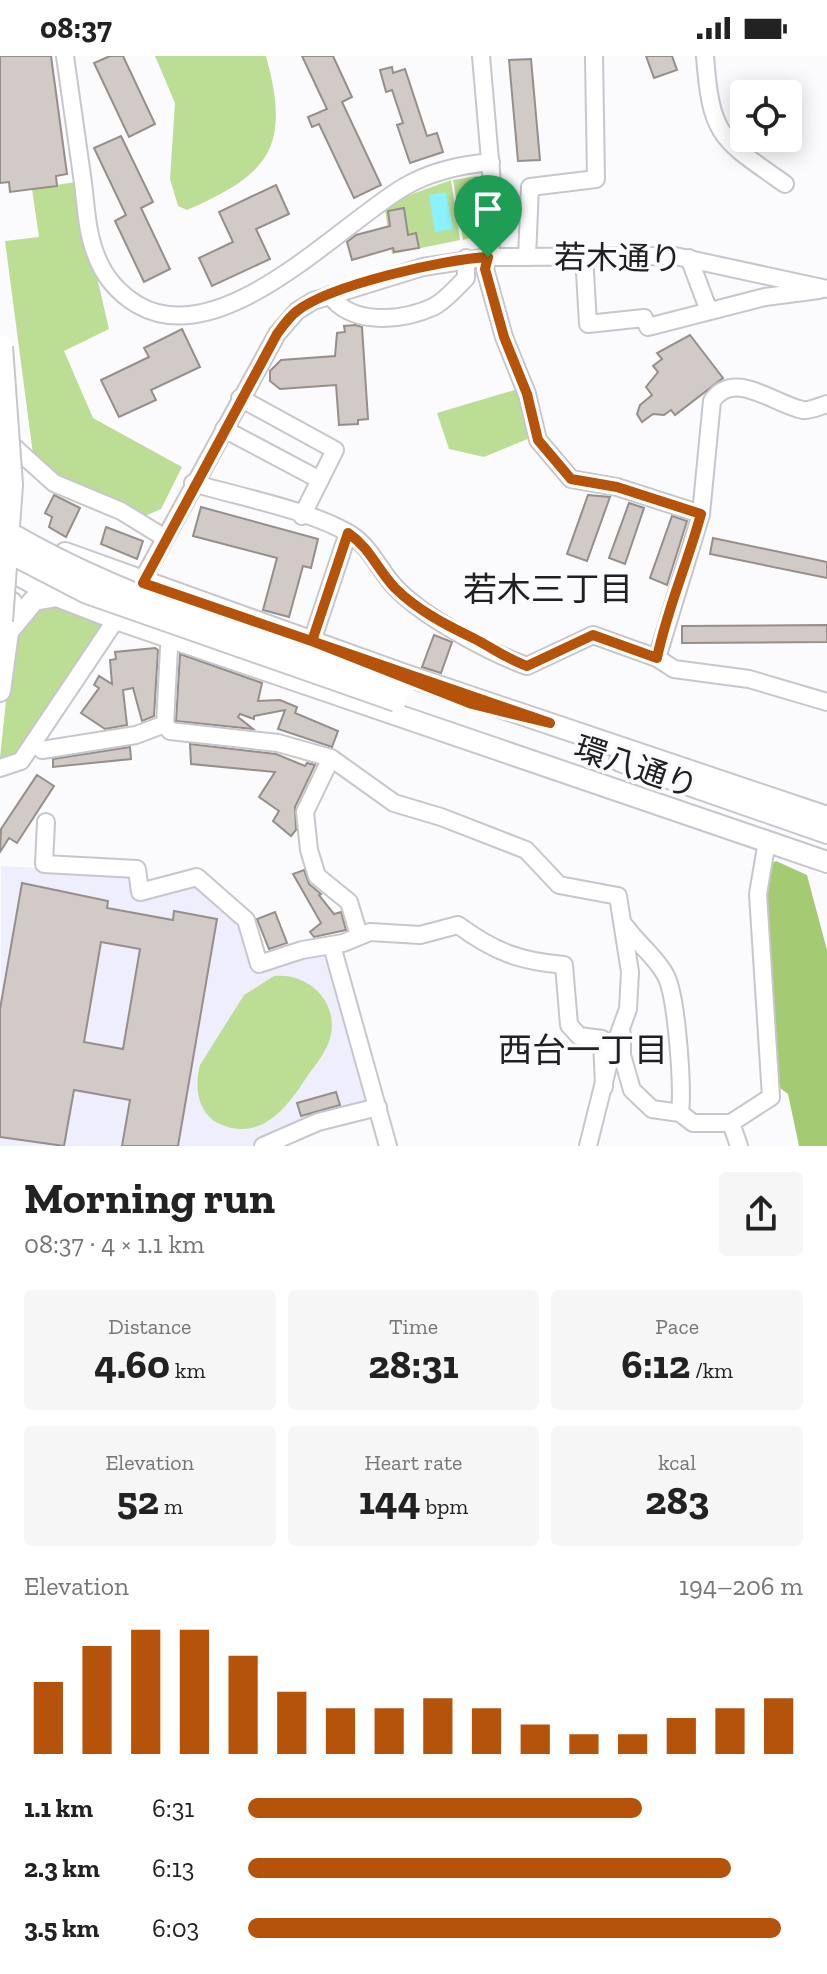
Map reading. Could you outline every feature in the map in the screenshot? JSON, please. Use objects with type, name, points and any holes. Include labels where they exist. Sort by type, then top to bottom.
[{"type":"highway","points":[[0,344],[10,485],[4,628]]},
{"type":"main road","points":[[0,514],[9,527],[58,550],[312,641],[449,727],[543,743]]},
{"type":"main road","points":[[0,691],[9,527]]},
{"type":"main road","name":"環八通り","points":[[9,527],[93,576],[400,694]]},
{"type":"main road","name":"環八通り","points":[[0,548],[87,593],[827,833]]},
{"type":"main road","points":[[7,569],[57,596],[167,637],[400,694],[543,743],[827,817]]},
{"type":"main road","points":[[4,628],[27,605],[41,597],[57,596]]},
{"type":"main road","points":[[400,694],[472,704],[543,743],[767,841],[827,862]]},
{"type":"main road","name":"環八通り","points":[[543,743],[827,849]]},
{"type":"street","points":[[65,56],[94,252],[118,291],[141,307],[159,314],[187,316],[212,310],[280,276],[420,179],[448,169],[491,162]]},
{"type":"street","points":[[481,56],[491,162],[492,240],[485,269],[504,337],[527,394],[538,440],[571,479],[617,487],[701,514]]},
{"type":"street","points":[[527,257],[530,187],[596,179],[594,56]]},
{"type":"street","points":[[705,56],[708,103],[719,129],[734,148],[785,184]]},
{"type":"street","points":[[584,255],[588,324],[644,318],[648,327],[765,297],[826,288]]},
{"type":"street","name":"若木通り","points":[[0,768],[21,761],[143,583],[240,398],[286,322],[297,311],[330,295],[396,274],[466,258],[488,257],[584,255],[689,258],[826,288]]},
{"type":"street","points":[[330,295],[344,310],[373,319],[434,306],[466,278],[466,258]]},
{"type":"street","points":[[689,258],[709,311]]},
{"type":"street","points":[[0,344],[14,447],[9,527]]},
{"type":"street","points":[[657,658],[663,628],[686,569],[701,514],[712,401],[716,395],[729,387],[749,389],[806,411],[827,404]]},
{"type":"street","points":[[240,398],[335,450],[302,516]]},
{"type":"street","points":[[224,429],[320,480]]},
{"type":"street","points":[[14,447],[54,483],[121,511],[165,538]]},
{"type":"street","points":[[193,483],[348,533],[364,544],[384,575],[407,599],[460,634],[471,636],[508,659],[527,666],[593,635],[657,658],[674,669],[749,679],[827,702]]},
{"type":"street","points":[[312,641],[348,533]]},
{"type":"street","points":[[180,595],[167,637],[165,724],[170,731],[278,743],[331,758],[394,803],[441,817],[526,850],[559,885],[618,896],[630,972],[628,1009],[588,1146]]},
{"type":"street","points":[[42,750],[136,735],[165,724]]},
{"type":"street","points":[[331,758],[305,812],[309,850],[317,876],[349,902],[359,935]]},
{"type":"street","points":[[46,822],[44,864],[137,869],[140,892],[197,877],[246,920],[259,964],[302,950],[332,946],[370,932],[420,935],[458,925],[489,948],[529,962],[564,965],[569,1025],[579,1036],[602,1039],[604,1087]]},
{"type":"street","points":[[622,1025],[622,1055],[632,1090],[652,1109],[680,1113],[693,1123],[731,1123],[771,1097],[758,894],[767,841]]},
{"type":"street","points":[[625,925],[660,967],[672,995],[684,1084],[680,1113]]},
{"type":"street","points":[[332,946],[388,1146]]},
{"type":"street","points":[[263,1146],[318,1122],[378,1107]]},
{"type":"street","points":[[731,1123],[739,1146]]},
{"type":"shaded area","points":[[1,866],[127,873],[132,879],[136,901],[197,885],[241,925],[254,967],[321,952],[326,956],[367,1100],[249,1146],[0,1146]]},
{"type":"green space","points":[[155,56],[266,56],[273,87],[276,113],[274,135],[267,154],[238,184],[187,210],[178,206],[170,179],[175,103]]},
{"type":"green space","points":[[477,176],[480,235],[463,240],[453,180]]},
{"type":"green space","points":[[451,180],[460,240],[392,254],[385,210],[404,197]]},
{"type":"green space","points":[[75,182],[109,329],[64,351],[93,418],[182,467],[161,509],[145,516],[60,477],[33,454],[5,241],[39,237],[32,189]]},
{"type":"green space","points":[[518,389],[530,438],[484,457],[449,449],[437,413]]},
{"type":"green space","points":[[48,599],[105,626],[21,755],[0,758],[13,634]]},
{"type":"green space","points":[[776,861],[807,875],[827,950],[827,1146],[799,1146],[788,1094],[780,1088],[767,910],[770,864]]},
{"type":"green space","points":[[274,976],[298,979],[318,992],[330,1013],[330,1038],[321,1057],[281,1111],[258,1126],[230,1128],[214,1121],[200,1102],[197,1088],[200,1065],[244,995]]},
{"type":"water","points":[[446,192],[453,229],[435,232],[429,195]]},
{"type":"building","points":[[0,56],[51,56],[67,174],[56,176],[57,186],[10,192],[9,182],[0,183]]},
{"type":"building","points":[[110,56],[123,56],[155,124],[129,137],[94,63]]},
{"type":"building","points":[[302,56],[333,56],[352,97],[342,102],[381,185],[354,198],[319,124],[312,127],[308,117],[327,109]]},
{"type":"building","points":[[646,56],[672,56],[677,70],[654,78]]},
{"type":"building","points":[[531,59],[540,160],[518,161],[509,60]]},
{"type":"building","points":[[392,67],[393,73],[405,69],[427,136],[437,133],[443,152],[410,163],[397,125],[403,123],[392,90],[386,92],[380,70]]},
{"type":"building","points":[[121,136],[153,202],[141,208],[170,269],[144,282],[115,221],[126,215],[94,148]]},
{"type":"building","points":[[276,185],[289,214],[256,229],[270,259],[212,286],[199,258],[233,242],[219,212]]},
{"type":"building","points":[[404,208],[408,235],[416,233],[419,248],[394,252],[393,248],[352,260],[347,242],[356,235],[390,226],[388,211]]},
{"type":"building","points":[[344,326],[362,327],[368,419],[358,420],[358,424],[339,425],[336,385],[280,389],[270,381],[270,371],[281,360],[335,356],[337,333],[345,332]]},
{"type":"building","points":[[182,329],[200,367],[151,390],[156,400],[119,417],[101,380],[149,357],[144,348]]},
{"type":"building","points":[[690,335],[723,378],[675,415],[671,410],[664,415],[653,414],[642,422],[637,414],[640,405],[652,395],[646,387],[658,372],[653,366],[662,359],[657,353]]},
{"type":"building","points":[[54,495],[80,508],[66,537],[49,527],[52,517],[45,513]]},
{"type":"building","points":[[588,495],[610,497],[587,561],[567,554]]},
{"type":"building","points":[[629,503],[644,508],[625,564],[609,558]]},
{"type":"building","points":[[201,507],[318,539],[311,568],[303,566],[289,617],[263,610],[277,558],[193,536]]},
{"type":"building","points":[[672,516],[687,521],[667,585],[650,578]]},
{"type":"building","points":[[106,527],[143,541],[137,559],[101,544]]},
{"type":"building","points":[[713,538],[827,562],[827,578],[710,554]]},
{"type":"building","points":[[827,625],[827,642],[682,643],[682,626]]},
{"type":"building","points":[[434,635],[452,642],[441,673],[422,667]]},
{"type":"building","points":[[158,650],[154,716],[142,721],[133,688],[123,690],[127,725],[105,729],[81,713],[99,688],[94,685],[99,676],[112,684],[110,660],[116,659],[115,652]]},
{"type":"building","points":[[180,654],[262,683],[258,701],[280,700],[297,707],[295,713],[338,731],[332,747],[278,729],[285,710],[254,716],[254,719],[240,714],[238,717],[253,729],[176,721]]},
{"type":"building","points":[[190,744],[276,754],[305,766],[307,763],[315,765],[295,807],[296,830],[291,836],[273,821],[279,811],[259,797],[275,772],[191,764]]},
{"type":"building","points":[[130,747],[131,759],[53,767],[53,759]]},
{"type":"building","points":[[37,775],[54,786],[17,843],[9,838],[0,852],[1,829]]},
{"type":"building","points":[[304,870],[309,884],[321,894],[334,914],[341,912],[346,930],[314,937],[310,932],[321,923],[293,874]]},
{"type":"building","points":[[22,883],[108,901],[107,908],[173,920],[174,911],[217,919],[178,1146],[122,1146],[130,1100],[74,1090],[64,1146],[0,1137],[0,1009]],"holes":[[[101,942],[140,949],[123,1049],[84,1042]]]},
{"type":"building","points":[[275,912],[287,943],[269,949],[257,919]]},
{"type":"building","points":[[336,1092],[340,1105],[301,1116],[297,1103]]},
{"type":"district","name":"若木三丁目","points":[[548,589]]},
{"type":"district","name":"西台一丁目","points":[[583,1050]]},
{"type":"route","points":[[488,257],[466,258],[396,274],[313,301],[297,311],[277,334],[193,483],[143,583],[405,675],[550,723],[472,704],[405,675],[312,641],[348,533],[364,544],[384,575],[407,599],[460,634],[471,636],[508,659],[527,666],[593,635],[604,636],[657,658],[663,628],[686,569],[701,514],[617,487],[571,479],[538,440],[527,394],[516,360],[504,337],[485,269],[488,257]]}]
